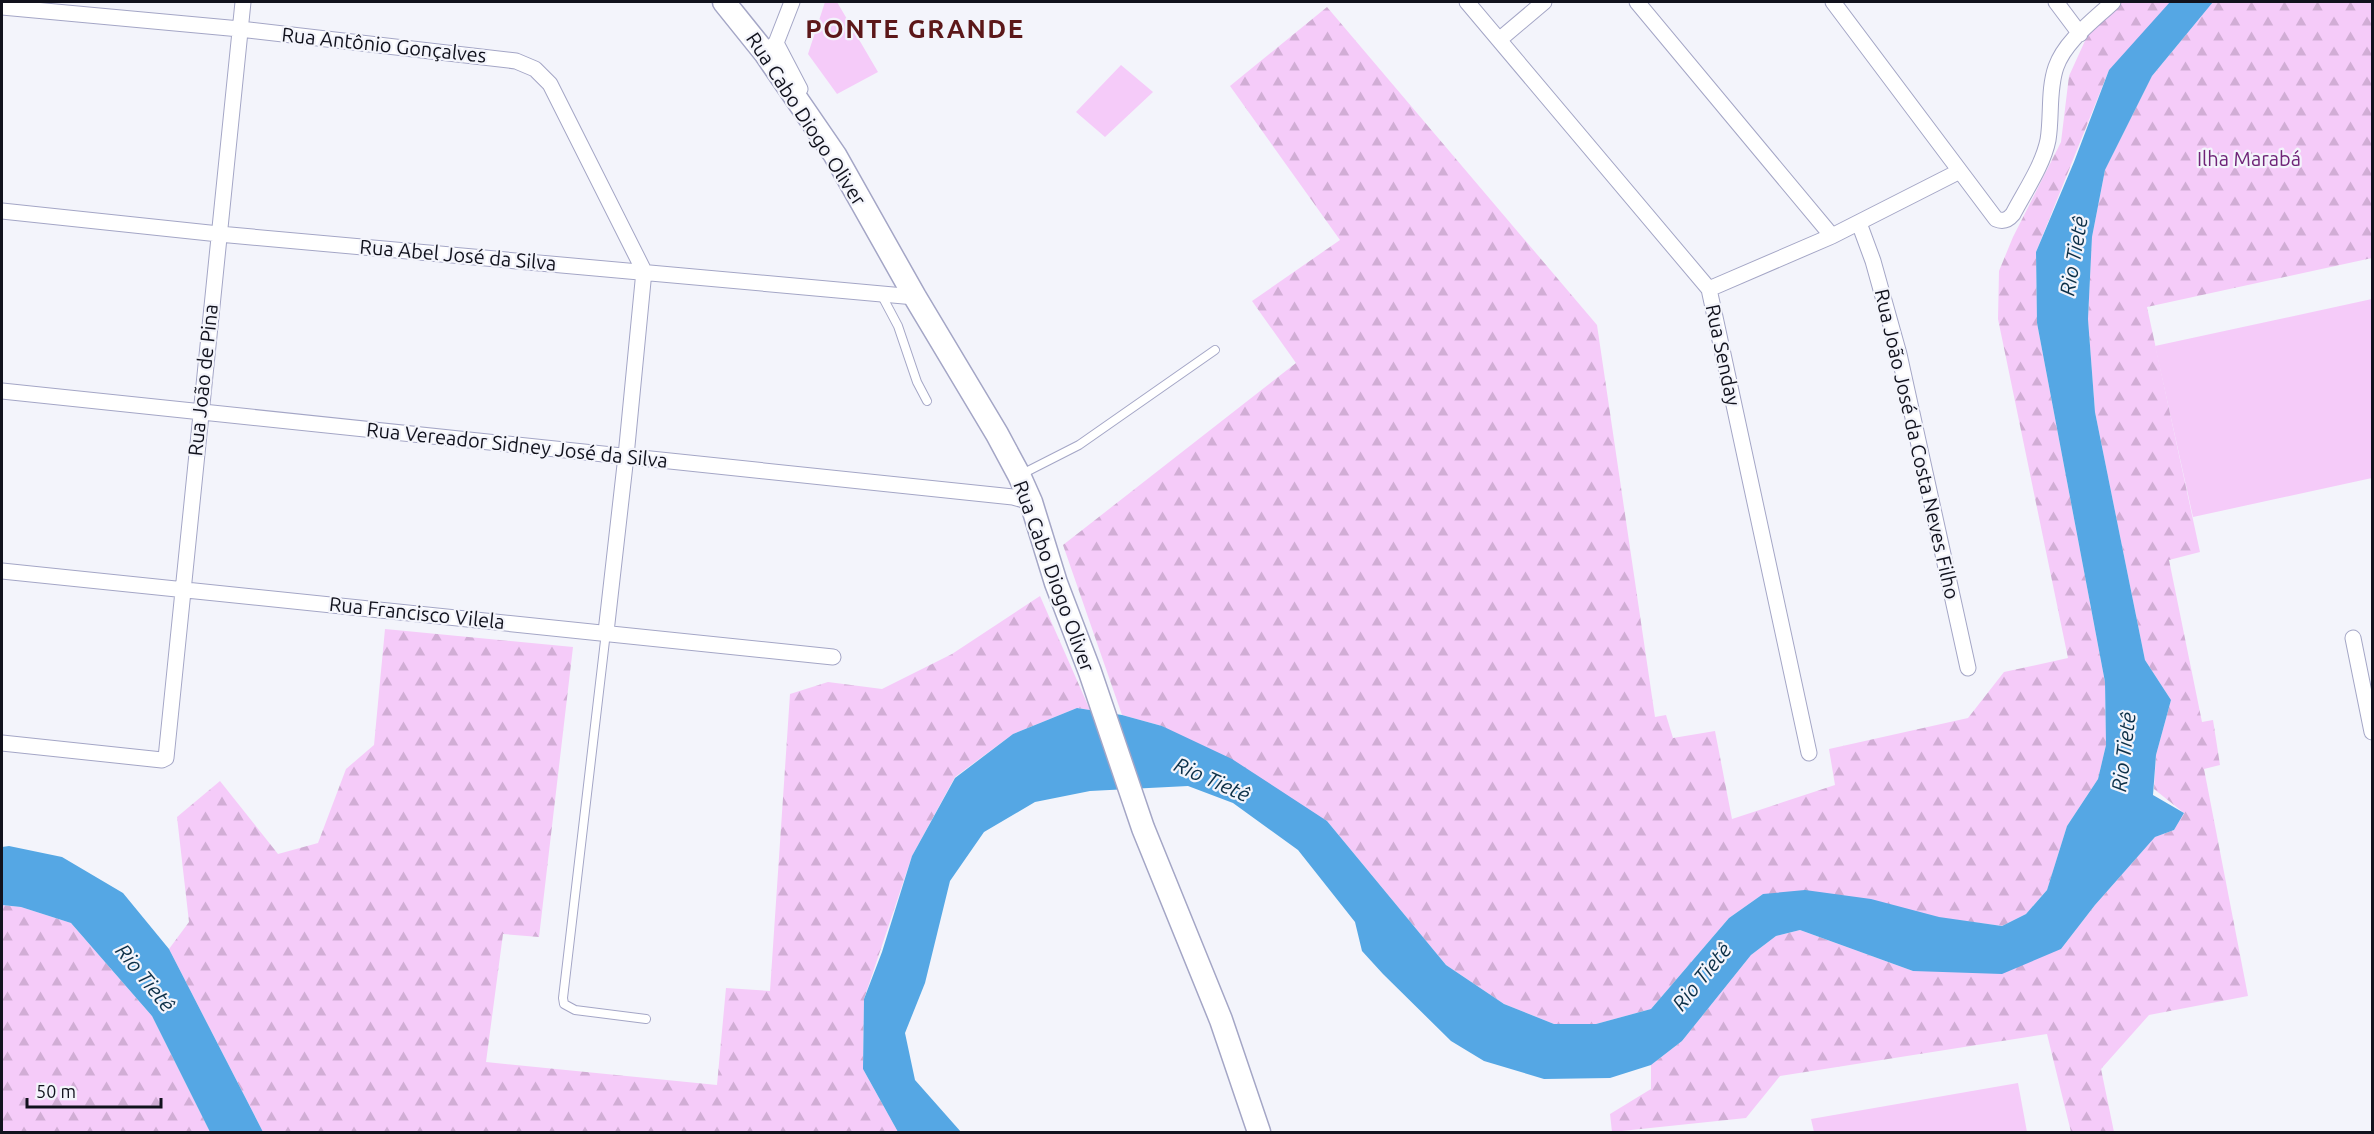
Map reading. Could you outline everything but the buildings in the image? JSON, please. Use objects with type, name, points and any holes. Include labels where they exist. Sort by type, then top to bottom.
[{"type":"main road","name":"Rua Cabo Diogo Oliver","points":[[724,2],[771,48],[1019,475],[1031,502],[1056,583],[1143,828],[1221,1020],[1259,1132]]},
{"type":"street","name":"Rua João de Pina","points":[[2,742],[166,759],[243,2]]},
{"type":"street","points":[[771,48],[792,2]]},
{"type":"street","name":"Rua Senday","points":[[1467,2],[1709,289],[1809,753]]},
{"type":"street","points":[[1499,40],[1544,2]]},
{"type":"street","points":[[1637,2],[1832,236]]},
{"type":"street","points":[[1833,2],[1958,172],[1996,219],[2005,221],[2013,214],[2048,141],[2056,66],[2080,34],[2113,2]]},
{"type":"street","points":[[2056,2],[2080,34]]},
{"type":"street","name":"Rua Antônio Gonçalves","points":[[2,7],[240,29],[516,61],[535,69],[550,84],[644,272]]},
{"type":"street","points":[[1709,289],[1832,236],[1958,172]]},
{"type":"street","name":"Rua Abel José da Silva","points":[[2,211],[219,234],[915,297]]},
{"type":"street","name":"Rua João José da Costa Neves Filho","points":[[1859,223],[1883,294],[1899,354],[1968,668]]},
{"type":"street","points":[[606,632],[644,272]]},
{"type":"street","name":"Rua Vereador Sidney José da Silva","points":[[2,391],[1013,496],[1031,502]]},
{"type":"street","name":"Rua Francisco Vilela","points":[[2,571],[833,657]]},
{"type":"street","points":[[2353,638],[2373,732]]},
{"type":"lane","points":[[880,293],[898,326],[917,382],[927,401]]},
{"type":"lane","points":[[1019,475],[1079,445],[1215,350]]},
{"type":"lane","points":[[606,632],[563,998],[564,1004],[575,1010],[646,1019]]},
{"type":"green space","points":[[825,2],[837,2],[878,72],[837,94],[808,54]]},
{"type":"green space","points":[[2121,2],[2178,2],[2109,70],[2036,252],[2037,323],[2105,682],[2106,745],[2098,779],[2067,826],[2047,890],[2026,914],[2002,926],[1763,894],[1729,918],[1651,1009],[1596,1024],[1554,1024],[1504,1004],[1446,965],[1327,821],[1162,726],[1122,715],[1063,545],[1296,363],[1252,301],[1340,240],[1230,86],[1327,7],[1597,325],[1655,717],[1666,715],[1673,738],[1715,731],[1732,819],[1835,785],[1829,749],[1968,718],[2004,672],[2068,658],[1998,319],[1999,271],[2013,237],[2061,142],[2069,76],[2089,32]]},
{"type":"green space","name":"Ilha Marabá","points":[[2213,2],[2372,2],[2372,258],[2147,307],[2200,552],[2169,560],[2202,722],[2213,720],[2220,765],[2204,769],[2248,996],[2149,1015],[2101,1069],[2114,1132],[2071,1132],[2047,1034],[1780,1076],[1746,1118],[1612,1132],[1610,1114],[1651,1089],[1651,1065],[1682,1041],[1751,955],[1776,936],[1800,930],[1913,971],[2061,949],[2095,905],[2155,837],[2174,830],[2184,813],[2154,789],[2156,755],[2171,700],[2145,660],[2095,412],[2088,319],[2092,237],[2105,170],[2152,76]]},
{"type":"green space","points":[[1121,65],[1153,92],[1105,137],[1076,112]]},
{"type":"green space","points":[[2372,299],[2372,478],[2193,517],[2155,346]]},
{"type":"green space","points":[[1040,596],[1090,710],[1077,708],[1013,734],[955,777],[912,856],[864,999],[863,1069],[898,1132],[263,1132],[169,949],[189,922],[177,817],[220,781],[278,854],[318,843],[346,769],[374,745],[385,629],[573,647],[539,937],[503,934],[486,1062],[717,1085],[726,988],[770,991],[790,694],[828,682],[882,689],[952,654]]},
{"type":"green space","points":[[2,905],[21,907],[71,923],[152,1016],[210,1132],[2,1132]]},
{"type":"green space","points":[[2018,1083],[2027,1132],[1814,1132],[1811,1119]]},
{"type":"water","name":"Rio Tietê","points":[[2170,2],[2213,2],[2152,76],[2105,170],[2092,237],[2088,319],[2095,412],[2145,660],[2171,700],[2156,755],[2153,795],[2184,813],[2174,830],[2155,837],[2095,905],[2061,949],[2002,974],[1913,971],[1800,930],[1776,936],[1751,955],[1682,1041],[1651,1065],[1610,1078],[1544,1079],[1484,1061],[1451,1041],[1362,951],[1355,922],[1298,850],[1233,803],[1188,786],[1090,791],[1035,802],[984,832],[950,881],[925,983],[905,1033],[915,1080],[961,1132],[898,1132],[863,1069],[864,999],[882,952],[912,856],[955,778],[1013,734],[1077,708],[1122,715],[1162,726],[1232,759],[1327,821],[1446,965],[1504,1004],[1554,1024],[1596,1024],[1651,1009],[1729,918],[1763,894],[1805,890],[1871,899],[1939,917],[2002,926],[2026,914],[2047,890],[2067,826],[2098,779],[2106,745],[2105,682],[2037,323],[2036,252],[2109,70]]},
{"type":"water","name":"Rio Tietê","points":[[9,846],[62,857],[123,893],[169,949],[263,1132],[210,1132],[152,1016],[71,923],[21,907],[2,905],[2,847]]},
{"type":"district","name":"PONTE GRANDE","points":[[915,29]]}]
